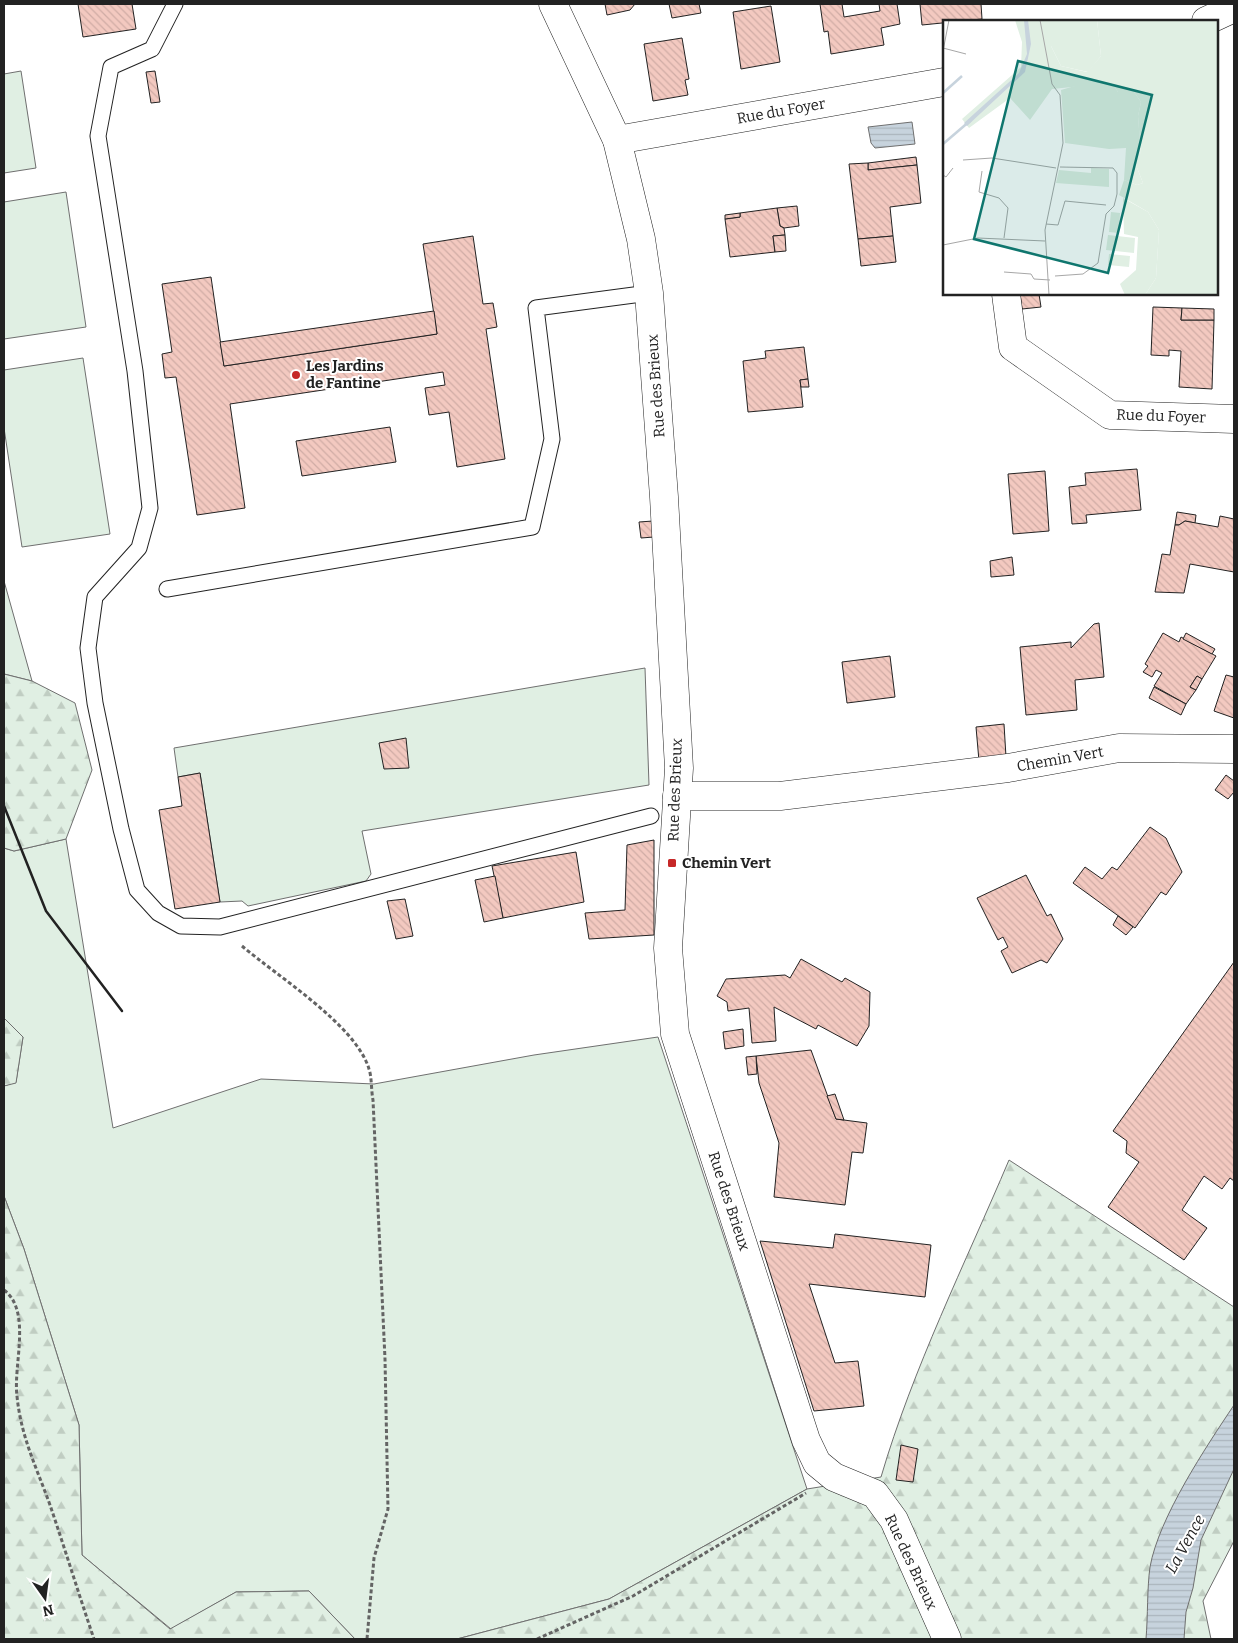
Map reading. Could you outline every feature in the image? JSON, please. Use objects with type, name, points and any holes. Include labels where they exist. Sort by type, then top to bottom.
[{"type":"street","name":"Rue des Brieux","points":[[553,4],[617,140],[641,239],[649,293],[665,507],[678,759],[668,948],[675,1034],[806,1440],[818,1463],[834,1477],[875,1494],[894,1520],[947,1639]]},
{"type":"street","points":[[1208,20],[1234,8]]},
{"type":"street","name":"Rue du Foyer","points":[[617,140],[943,82]]},
{"type":"street","name":"Rue du Foyer","points":[[1006,295],[1013,347],[1110,415],[1234,419]]},
{"type":"street","name":"Chemin Vert","points":[[677,796],[780,796],[1008,768],[1119,748],[1234,749]]},
{"type":"lane","points":[[175,4],[152,48],[111,67],[98,136],[135,371],[150,508],[139,548],[95,597],[88,648],[95,703],[121,829],[137,890],[158,913],[181,926],[220,927],[650,816]]},
{"type":"lane","points":[[167,590],[532,526],[552,439],[536,308],[649,293]]},
{"type":"path","points":[[220,927],[313,1001],[351,1037],[369,1068],[373,1100],[385,1359],[388,1510],[374,1558],[367,1639]]},
{"type":"path","points":[[4,1290],[10,1295],[19,1313],[16,1386],[20,1424],[50,1505],[94,1639]]},
{"type":"path","points":[[537,1639],[633,1596],[834,1477]]},
{"type":"green space","points":[[21,71],[36,168],[4,173],[4,74]]},
{"type":"green space","points":[[66,192],[86,327],[4,339],[4,202]]},
{"type":"green space","points":[[83,358],[110,534],[22,547],[4,428],[4,370]]},
{"type":"green space","points":[[4,581],[32,681],[4,674]]},
{"type":"green space","points":[[645,668],[649,785],[362,831],[371,874],[366,881],[248,906],[242,901],[220,902],[200,773],[178,777],[174,748]]},
{"type":"green space","points":[[4,674],[32,681],[75,703],[92,770],[66,839],[14,851],[4,848]]},
{"type":"green space","points":[[66,839],[113,1128],[261,1079],[374,1084],[534,1055],[658,1037],[807,1489],[609,1599],[457,1639],[355,1639],[309,1591],[236,1592],[171,1629],[82,1555],[79,1425],[24,1249],[4,1196],[4,1086],[16,1082],[23,1037],[4,1018],[4,848],[14,851]]},
{"type":"green space","points":[[4,1018],[23,1037],[16,1083],[4,1086]]},
{"type":"green space","points":[[1009,1160],[1234,1307],[1234,1541],[1203,1601],[1211,1639],[457,1639],[609,1599],[807,1489],[881,1477],[908,1396],[924,1356]]},
{"type":"green space","points":[[4,1196],[24,1249],[79,1425],[82,1555],[170,1629],[236,1592],[309,1591],[355,1639],[4,1639]]},
{"type":"water","points":[[912,122],[915,144],[875,148],[871,143],[868,127]]},
{"type":"water","name":"La Vence","points":[[1234,1405],[1234,1469],[1201,1540],[1193,1588],[1186,1612],[1184,1639],[1146,1639],[1149,1575],[1155,1547],[1163,1526],[1185,1483]]},
{"type":"building","points":[[78,4],[132,4],[136,29],[83,37]]},
{"type":"building","points":[[605,4],[635,4],[630,10],[607,15]]},
{"type":"building","points":[[669,4],[699,4],[701,13],[672,18]]},
{"type":"building","points":[[820,4],[842,4],[844,17],[880,11],[879,4],[897,4],[900,24],[881,28],[884,45],[831,54],[828,31],[824,32]]},
{"type":"building","points":[[920,4],[981,4],[982,19],[943,20],[943,23],[922,25]]},
{"type":"building","points":[[771,6],[780,62],[741,69],[733,12]]},
{"type":"building","points":[[682,38],[689,79],[685,80],[688,95],[653,101],[644,44]]},
{"type":"building","points":[[155,71],[160,102],[151,103],[146,72]]},
{"type":"building","points":[[916,157],[917,165],[868,170],[868,163]]},
{"type":"building","points":[[868,163],[868,170],[917,165],[921,203],[890,207],[893,236],[858,239],[849,164]]},
{"type":"building","points":[[797,206],[799,226],[784,228],[780,226],[777,208]]},
{"type":"building","points":[[777,208],[780,226],[784,228],[785,235],[773,236],[775,252],[730,257],[725,219],[740,217],[740,213]]},
{"type":"building","points":[[740,213],[740,217],[725,219],[725,215]]},
{"type":"building","points":[[785,235],[786,251],[775,252],[773,236]]},
{"type":"building","name":"Les Jardins de Fantine","points":[[473,236],[483,304],[493,303],[497,327],[486,329],[505,459],[457,467],[449,412],[429,415],[425,388],[445,385],[443,372],[230,404],[245,508],[197,515],[176,377],[165,378],[162,354],[172,352],[162,284],[211,277],[224,366],[437,334],[423,244]]},
{"type":"building","points":[[893,236],[896,262],[861,266],[858,239]]},
{"type":"building","points":[[1020,295],[1039,295],[1041,307],[1022,309]]},
{"type":"building","points":[[1153,307],[1182,308],[1181,320],[1214,320],[1212,389],[1179,387],[1181,351],[1169,350],[1169,356],[1151,355]]},
{"type":"building","points":[[1182,308],[1214,309],[1214,320],[1181,320]]},
{"type":"building","points":[[434,311],[437,334],[224,366],[220,342]]},
{"type":"building","points":[[804,347],[808,379],[800,380],[803,407],[748,412],[743,361],[766,358],[765,351]]},
{"type":"building","points":[[808,379],[809,387],[801,387],[800,380]]},
{"type":"building","points":[[390,427],[396,462],[302,476],[296,441]]},
{"type":"building","points":[[1137,469],[1141,510],[1086,515],[1087,523],[1072,524],[1069,487],[1086,485],[1085,473]]},
{"type":"building","points":[[1045,471],[1049,531],[1013,534],[1008,474]]},
{"type":"building","points":[[1177,512],[1196,515],[1195,523],[1185,521],[1175,525]]},
{"type":"building","points":[[1220,516],[1234,519],[1234,572],[1190,564],[1184,593],[1155,592],[1162,554],[1170,555],[1175,525],[1185,521],[1218,527]]},
{"type":"building","points":[[653,521],[654,537],[641,538],[639,522]]},
{"type":"building","points":[[1012,557],[1014,575],[991,577],[990,561]]},
{"type":"building","points":[[1099,623],[1104,677],[1075,680],[1077,710],[1026,715],[1020,647],[1071,642],[1071,648],[1094,624]]},
{"type":"building","points":[[1163,633],[1179,642],[1181,637],[1216,656],[1202,679],[1197,676],[1190,687],[1196,690],[1186,704],[1154,686],[1162,673],[1156,670],[1152,677],[1143,672],[1148,666],[1145,664]]},
{"type":"building","points":[[1186,633],[1215,649],[1212,654],[1183,639]]},
{"type":"building","points":[[890,656],[895,697],[847,703],[842,662]]},
{"type":"building","points":[[1226,675],[1234,677],[1234,718],[1214,711]]},
{"type":"building","points":[[1197,676],[1202,679],[1196,690],[1190,687]]},
{"type":"building","points":[[1154,687],[1186,704],[1181,715],[1149,698]]},
{"type":"building","points":[[1004,724],[1006,757],[979,761],[976,727]]},
{"type":"building","points":[[406,738],[409,768],[384,769],[379,743]]},
{"type":"building","points":[[200,773],[220,902],[175,909],[159,810],[182,806],[178,777]]},
{"type":"building","points":[[1226,775],[1234,781],[1234,792],[1228,799],[1215,790]]},
{"type":"building","points":[[1150,827],[1166,838],[1182,872],[1166,895],[1161,892],[1135,928],[1073,883],[1085,867],[1102,879],[1112,867],[1117,870]]},
{"type":"building","points":[[654,840],[654,935],[589,939],[585,913],[625,910],[627,845]]},
{"type":"building","points":[[576,852],[584,902],[503,918],[492,866]]},
{"type":"building","points":[[1026,875],[1047,916],[1051,914],[1063,939],[1047,963],[1041,960],[1012,973],[1001,951],[1008,947],[1003,937],[998,940],[977,898]]},
{"type":"building","points":[[495,876],[503,918],[484,922],[475,880]]},
{"type":"building","points":[[405,899],[413,936],[396,939],[387,901]]},
{"type":"building","points":[[1118,916],[1133,927],[1126,935],[1113,925]]},
{"type":"building","points":[[801,959],[842,982],[845,978],[870,992],[869,1026],[857,1046],[818,1025],[816,1029],[774,1007],[776,1041],[752,1043],[749,1008],[728,1011],[727,1002],[717,996],[726,979],[785,975],[790,978]]},
{"type":"building","points":[[1234,962],[1234,1181],[1230,1178],[1222,1189],[1204,1176],[1182,1210],[1207,1228],[1184,1260],[1108,1207],[1139,1162],[1126,1153],[1127,1141],[1113,1131]]},
{"type":"building","points":[[743,1029],[744,1046],[725,1049],[723,1032]]},
{"type":"building","points":[[811,1050],[836,1119],[867,1123],[863,1153],[852,1152],[845,1205],[774,1197],[779,1143],[759,1083],[756,1056]]},
{"type":"building","points":[[756,1056],[757,1074],[748,1075],[746,1057]]},
{"type":"building","points":[[835,1094],[844,1120],[836,1119],[827,1096]]},
{"type":"building","points":[[835,1234],[931,1245],[925,1297],[809,1284],[835,1363],[858,1361],[864,1406],[814,1411],[760,1241],[833,1248]]},
{"type":"building","points":[[901,1445],[918,1449],[913,1482],[896,1480]]},
{"type":"wall","points":[[4,806],[46,911],[122,1011]]},
{"type":"place","name":"Les Jardins de Fantine","points":[[296,375]]},
{"type":"place","name":"Chemin Vert","points":[[672,863]]}]
